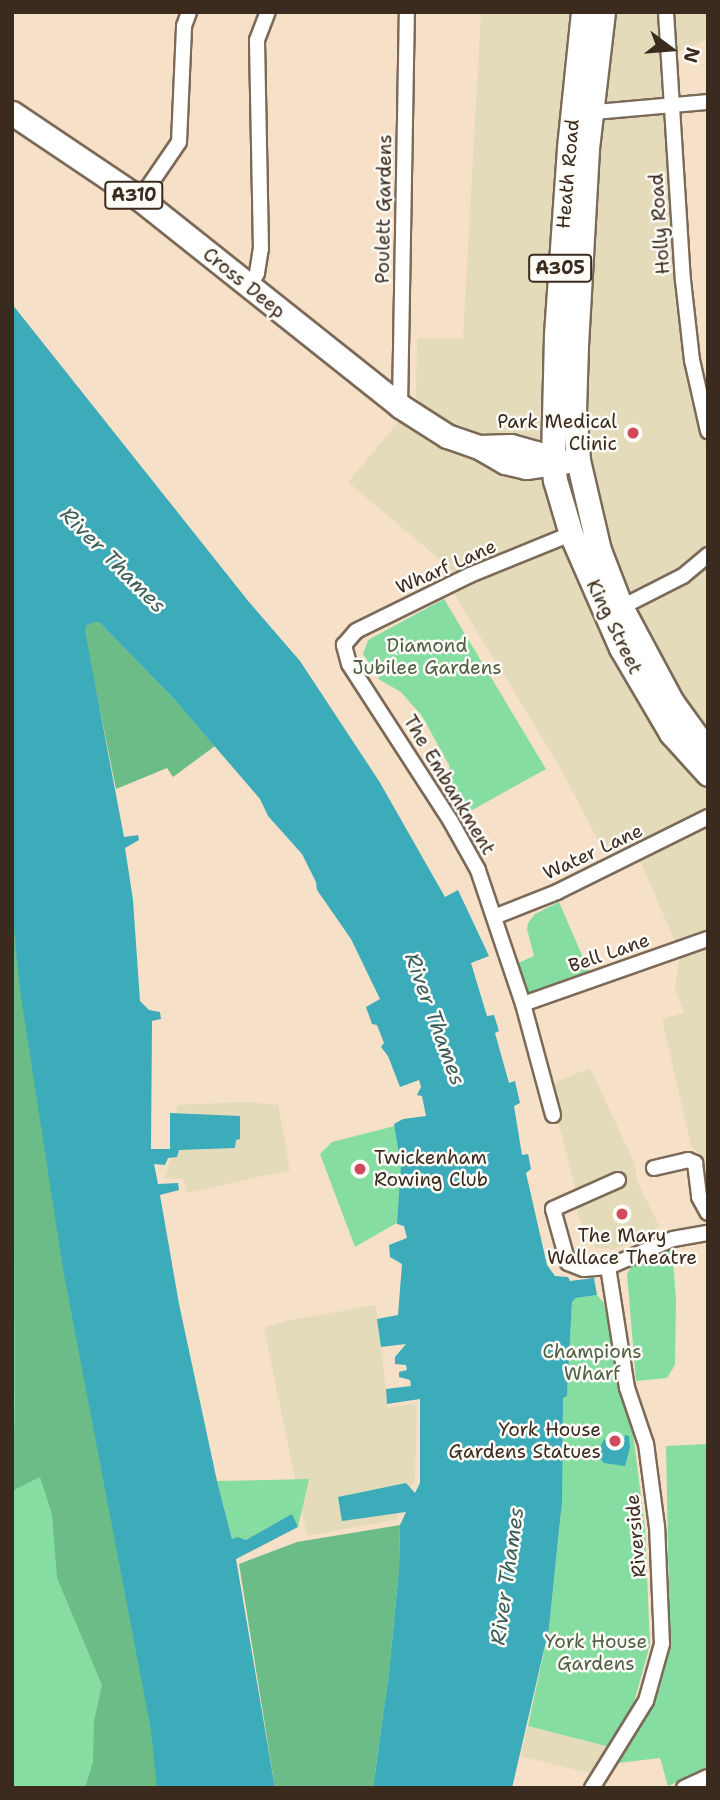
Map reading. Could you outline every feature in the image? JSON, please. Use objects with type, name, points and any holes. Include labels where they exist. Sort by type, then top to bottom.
[{"type":"main road","name":"Heath Road","points":[[578,460],[574,410],[583,12]]},
{"type":"main road","name":"Heath Road","points":[[553,462],[556,336],[581,112],[603,12]]},
{"type":"main road","name":"Cross Deep","points":[[12,113],[140,199],[400,406],[447,436],[478,447],[515,447],[553,462],[578,460]]},
{"type":"main road","name":"King Street","points":[[578,460],[613,612],[708,752]]},
{"type":"main road","name":"King Street","points":[[553,462],[571,534],[613,612],[671,733],[708,774]]},
{"type":"street","points":[[140,199],[179,142],[184,26],[189,12]]},
{"type":"street","points":[[249,287],[257,273],[261,249],[257,40],[268,12]]},
{"type":"street","name":"Poulett Gardens","points":[[400,406],[407,12]]},
{"type":"street","name":"Holly Road","points":[[666,12],[683,280],[692,360],[708,431]]},
{"type":"street","points":[[581,112],[708,102]]},
{"type":"street","name":"Wharf Lane","points":[[344,645],[356,631],[470,575],[571,534]]},
{"type":"street","points":[[613,612],[683,576],[708,555]]},
{"type":"street","name":"The Embankment","points":[[344,645],[349,664],[478,870],[523,1004],[553,1115]]},
{"type":"street","name":"Water Lane","points":[[494,917],[557,892],[708,817]]},
{"type":"street","name":"Bell Lane","points":[[523,1004],[708,939]]},
{"type":"street","points":[[654,1168],[688,1160],[695,1163],[699,1197],[708,1213]]},
{"type":"street","points":[[618,1180],[552,1209],[568,1263],[584,1269],[608,1267],[673,1240],[708,1233]]},
{"type":"street","name":"Riverside","points":[[592,1788],[646,1701],[662,1644],[657,1527],[646,1444],[627,1388],[621,1335],[608,1267]]},
{"type":"street","points":[[684,1788],[708,1777]]},
{"type":"shaded area","points":[[481,12],[708,12],[708,39],[670,55],[696,364],[708,420],[708,1208],[704,1201],[703,1157],[691,1145],[662,1019],[684,1013],[675,990],[680,953],[632,842],[605,854],[559,765],[456,597],[452,570],[348,482],[416,401],[417,338],[463,339]]},
{"type":"shaded area","points":[[590,1068],[635,1164],[636,1179],[659,1226],[644,1239],[613,1249],[595,1248],[577,1214],[579,1203],[549,1085]]},
{"type":"shaded area","points":[[245,1102],[278,1105],[290,1170],[187,1193],[183,1179],[165,1178],[174,1148],[177,1105]]},
{"type":"shaded area","points":[[376,1305],[388,1408],[417,1403],[415,1479],[395,1520],[307,1536],[264,1328],[285,1321]]},
{"type":"shaded area","points":[[528,1726],[610,1747],[603,1777],[521,1756]]},
{"type":"green space","name":"Diamond Jubilee Gardens","points":[[444,599],[546,769],[465,814],[453,797],[449,765],[422,716],[401,692],[380,680],[363,654],[368,640]]},
{"type":"green space","points":[[99,622],[174,699],[215,746],[173,777],[167,768],[116,789],[84,631],[87,625]]},
{"type":"green space","points":[[12,853],[172,1788],[85,1788],[93,1762],[94,1721],[102,1685],[57,1578],[52,1514],[40,1477],[12,1491],[15,1408]]},
{"type":"green space","points":[[559,902],[591,976],[528,995],[518,963],[534,956],[528,923],[535,914]]},
{"type":"green space","points":[[12,1006],[157,1788],[12,1788]]},
{"type":"green space","points":[[426,1118],[421,1209],[355,1247],[320,1154],[332,1142]]},
{"type":"green space","points":[[672,1249],[676,1299],[675,1365],[667,1378],[636,1381],[627,1274],[635,1261]]},
{"type":"green space","name":"York House Gardens","points":[[597,1295],[604,1303],[633,1433],[645,1528],[650,1645],[634,1702],[610,1747],[528,1726],[549,1628],[561,1513],[563,1397],[567,1396],[572,1302],[576,1298]]},
{"type":"green space","name":"York House Gardens","points":[[708,1444],[708,1768],[668,1786],[660,1758],[618,1763],[654,1698],[670,1643],[666,1446]]},
{"type":"green space","points":[[309,1479],[298,1527],[291,1515],[246,1540],[232,1539],[217,1481]]},
{"type":"green space","points":[[400,1525],[399,1569],[389,1672],[373,1788],[275,1788],[239,1564],[297,1542]]},
{"type":"water","name":"River Thames","points":[[12,304],[249,602],[300,661],[379,781],[445,897],[458,890],[489,956],[471,963],[487,1016],[494,1015],[499,1031],[495,1033],[509,1083],[515,1081],[520,1103],[514,1106],[522,1155],[528,1154],[531,1169],[526,1173],[547,1265],[555,1276],[568,1277],[570,1281],[594,1278],[597,1295],[576,1298],[572,1302],[567,1396],[563,1398],[562,1502],[549,1628],[512,1788],[373,1788],[389,1672],[399,1569],[400,1525],[406,1512],[342,1521],[338,1497],[406,1483],[415,1493],[420,1483],[420,1399],[387,1404],[386,1389],[411,1386],[410,1380],[399,1377],[399,1372],[407,1370],[406,1365],[395,1364],[395,1357],[406,1344],[381,1347],[377,1319],[398,1315],[402,1264],[390,1257],[389,1245],[407,1238],[404,1226],[397,1224],[401,1166],[394,1124],[403,1119],[426,1116],[422,1096],[417,1095],[421,1087],[419,1080],[400,1087],[388,1056],[381,1047],[384,1043],[377,1025],[372,1024],[366,1007],[380,999],[351,939],[317,890],[316,882],[302,854],[268,816],[260,799],[174,699],[99,622],[95,622],[87,625],[85,631],[124,837],[138,835],[139,840],[125,848],[133,900],[140,1001],[149,1010],[160,1012],[161,1019],[152,1021],[151,1149],[170,1149],[170,1113],[240,1116],[240,1139],[236,1140],[235,1148],[179,1150],[177,1157],[168,1158],[165,1165],[154,1164],[158,1184],[178,1183],[179,1190],[160,1195],[179,1304],[217,1481],[232,1539],[237,1537],[246,1540],[292,1514],[298,1527],[236,1559],[275,1788],[157,1788],[151,1730],[63,1269],[20,990],[12,910]]},
{"type":"water","points":[[625,1435],[629,1436],[630,1447],[625,1466],[604,1463],[597,1455],[604,1439],[613,1447],[623,1447]]},
{"type":"place","name":"Park Medical Clinic","points":[[633,433]]},
{"type":"place","name":"Twickenham Rowing Club","points":[[360,1169]]},
{"type":"place","name":"The Mary Wallace Theatre","points":[[622,1214]]},
{"type":"place","name":"York House Gardens Statues","points":[[615,1441]]},
{"type":"park label","name":"Champions Wharf","points":[[592,1363]]}]
